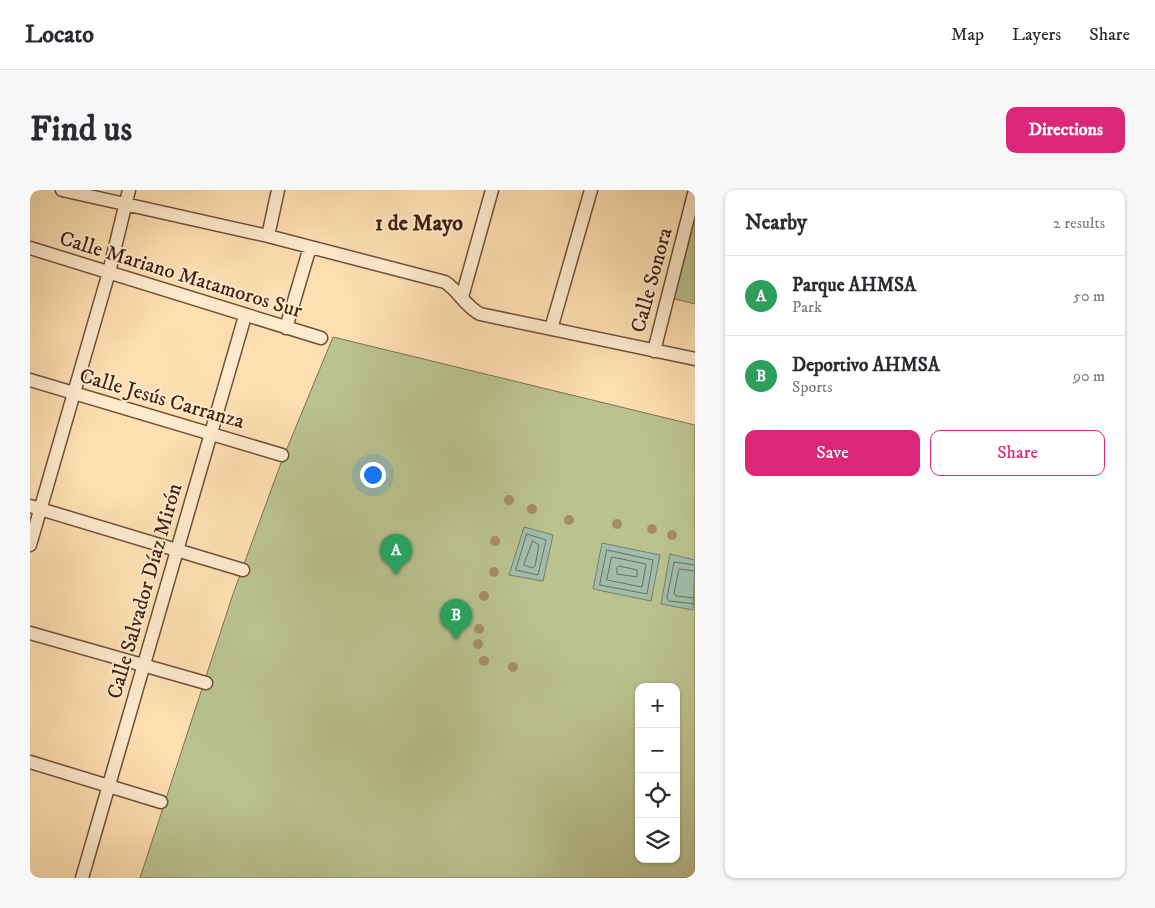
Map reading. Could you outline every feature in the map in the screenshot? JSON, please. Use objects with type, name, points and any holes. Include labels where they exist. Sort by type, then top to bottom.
[{"type":"street","points":[[62,190],[268,236],[445,282],[456,289],[470,309],[480,314],[695,360]]},
{"type":"street","points":[[30,544],[35,508],[74,393],[109,272],[129,190]]},
{"type":"street","points":[[268,236],[278,190]]},
{"type":"street","points":[[462,297],[492,190]]},
{"type":"street","points":[[551,329],[591,190]]},
{"type":"street","name":"Calle Sonora","points":[[654,351],[695,190]]},
{"type":"street","points":[[286,328],[310,247]]},
{"type":"street","name":"Calle Mariano Matamoros Sur","points":[[30,248],[321,338]]},
{"type":"street","name":"Calle Salvador Díaz Mirón","points":[[82,878],[245,316]]},
{"type":"street","name":"Calle Jesús Carranza","points":[[30,380],[282,454]]},
{"type":"street","points":[[35,508],[243,570]]},
{"type":"street","points":[[30,633],[144,664],[206,684]]},
{"type":"street","points":[[30,762],[161,802]]},
{"type":"green space","points":[[695,201],[695,304],[671,298]]},
{"type":"green space","points":[[333,337],[695,425],[695,878],[140,878],[233,594],[281,463]]},
{"type":"water","points":[[524,527],[553,535],[543,581],[509,575]]},
{"type":"water","points":[[602,543],[660,555],[651,601],[593,589]]},
{"type":"water","points":[[670,554],[695,560],[693,610],[661,604]]},
{"type":"place","name":"Parque AHMSA","points":[[396,575]]},
{"type":"place","name":"Deportivo AHMSA","points":[[456,640]]},
{"type":"district","name":"1 de Mayo","points":[[419,222]]}]
